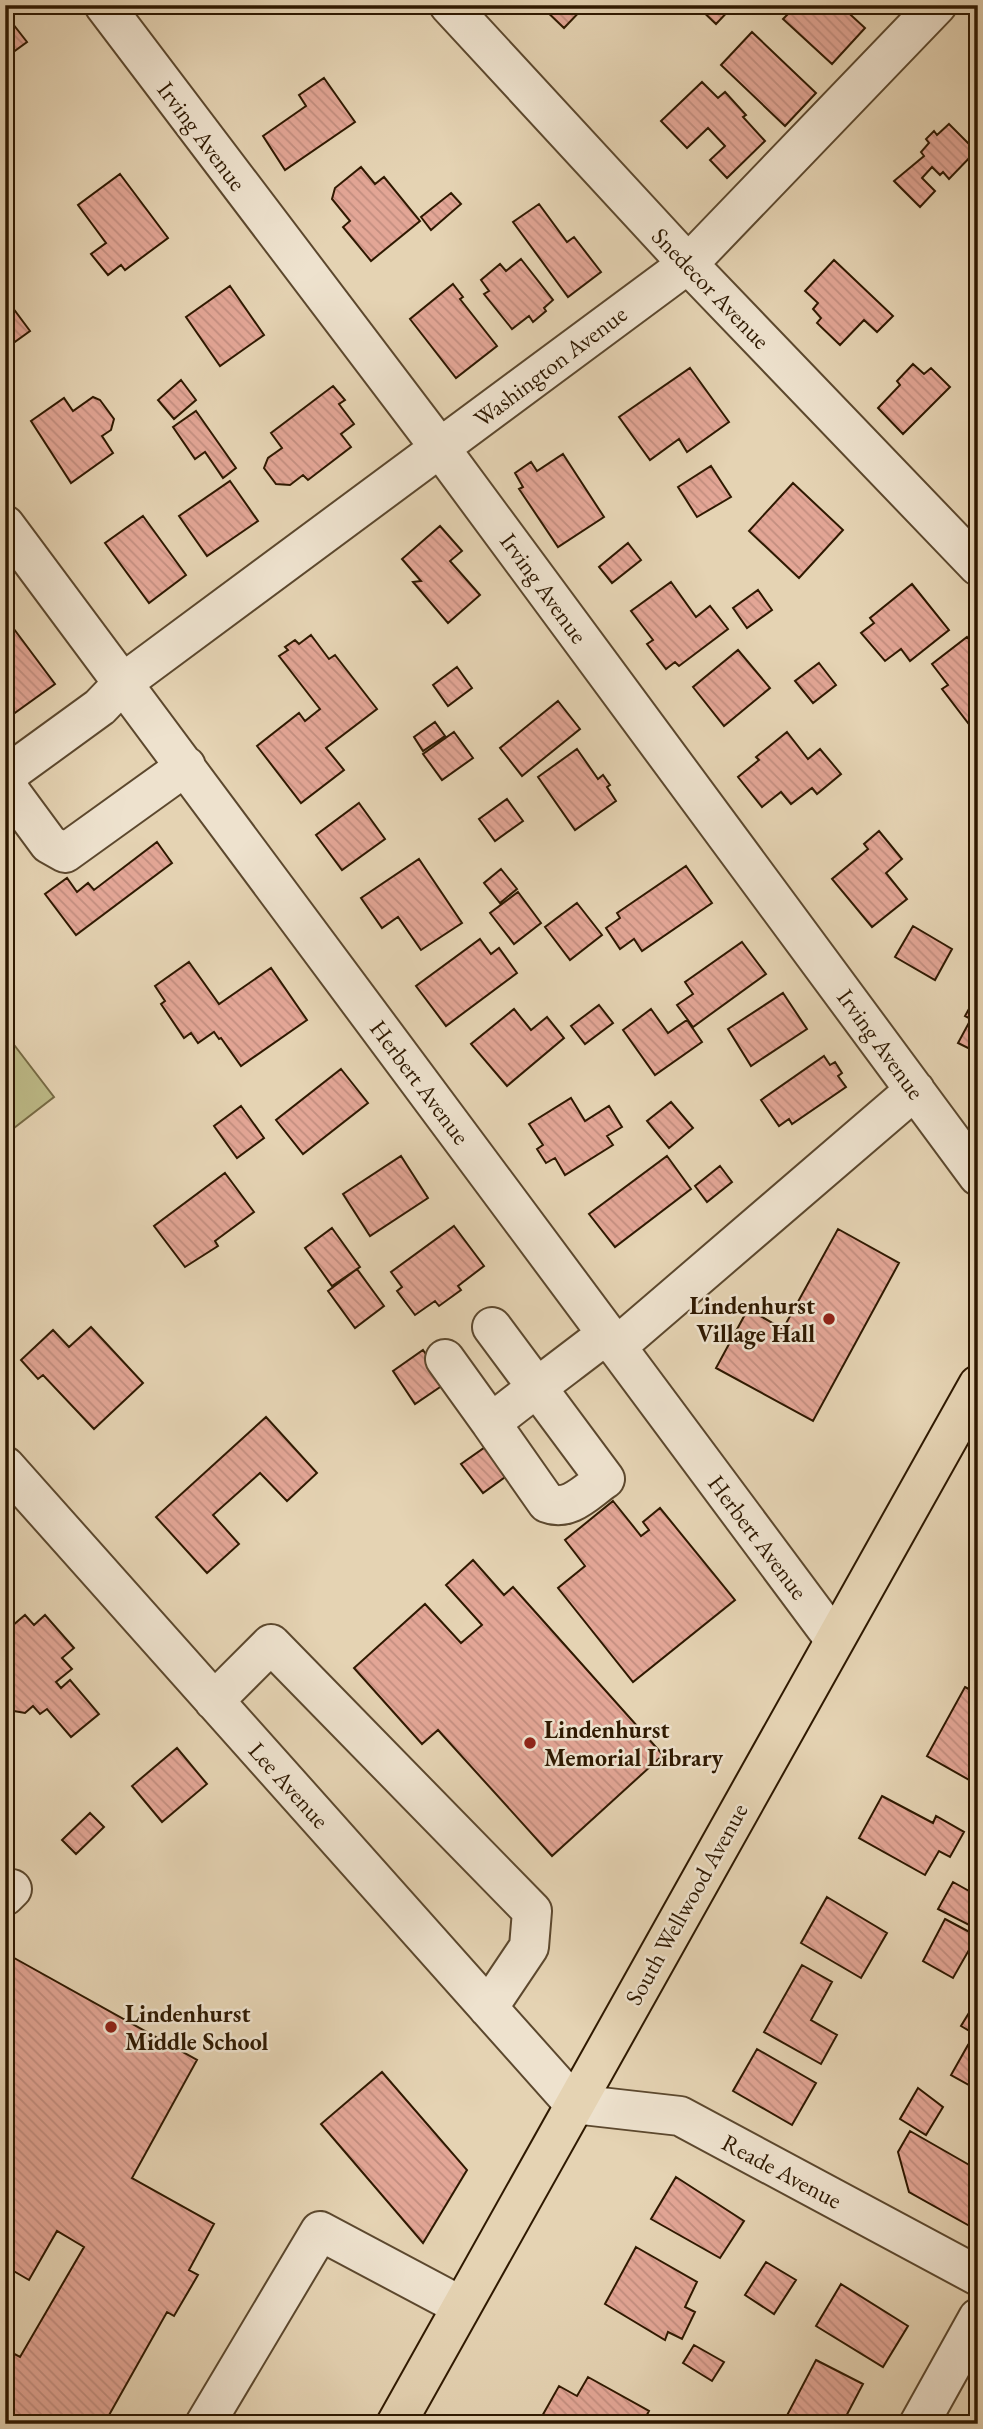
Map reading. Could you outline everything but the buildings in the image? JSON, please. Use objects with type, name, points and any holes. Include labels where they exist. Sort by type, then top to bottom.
[{"type":"main road","name":"South Wellwood Avenue","points":[[396,2424],[978,1385]]},
{"type":"street","name":"Irving Avenue","points":[[104,5],[440,448],[978,1176]]},
{"type":"street","name":"Snedecor Avenue","points":[[449,5],[688,264],[978,566]]},
{"type":"street","name":"Washington Avenue","points":[[186,766],[65,853],[49,844],[7,787],[12,771],[100,707],[124,682],[688,264],[937,5]]},
{"type":"street","name":"Herbert Avenue","points":[[5,525],[834,1639]]},
{"type":"street","points":[[491,1423],[537,1387],[612,1340],[915,1090]]},
{"type":"street","points":[[445,1359],[547,1503],[557,1507],[567,1506],[605,1479],[492,1327]]},
{"type":"street","name":"Lee Avenue","points":[[5,1466],[574,2104]]},
{"type":"street","points":[[214,1701],[271,1644],[532,1911],[529,1947],[488,2007]]},
{"type":"street","name":"Reade Avenue","points":[[574,2104],[680,2116],[978,2276]]},
{"type":"street","points":[[205,2424],[320,2231],[461,2306]]},
{"type":"street","points":[[919,2424],[978,2318]]},
{"type":"shaded area","points":[[5,1033],[54,1097],[5,1135]]},
{"type":"place","name":"Lindenhurst Village Hall","points":[[829,1319]]},
{"type":"place","name":"Lindenhurst Memorial Library","points":[[530,1743]]},
{"type":"place","name":"Lindenhurst Middle School","points":[[111,2027]]}]
